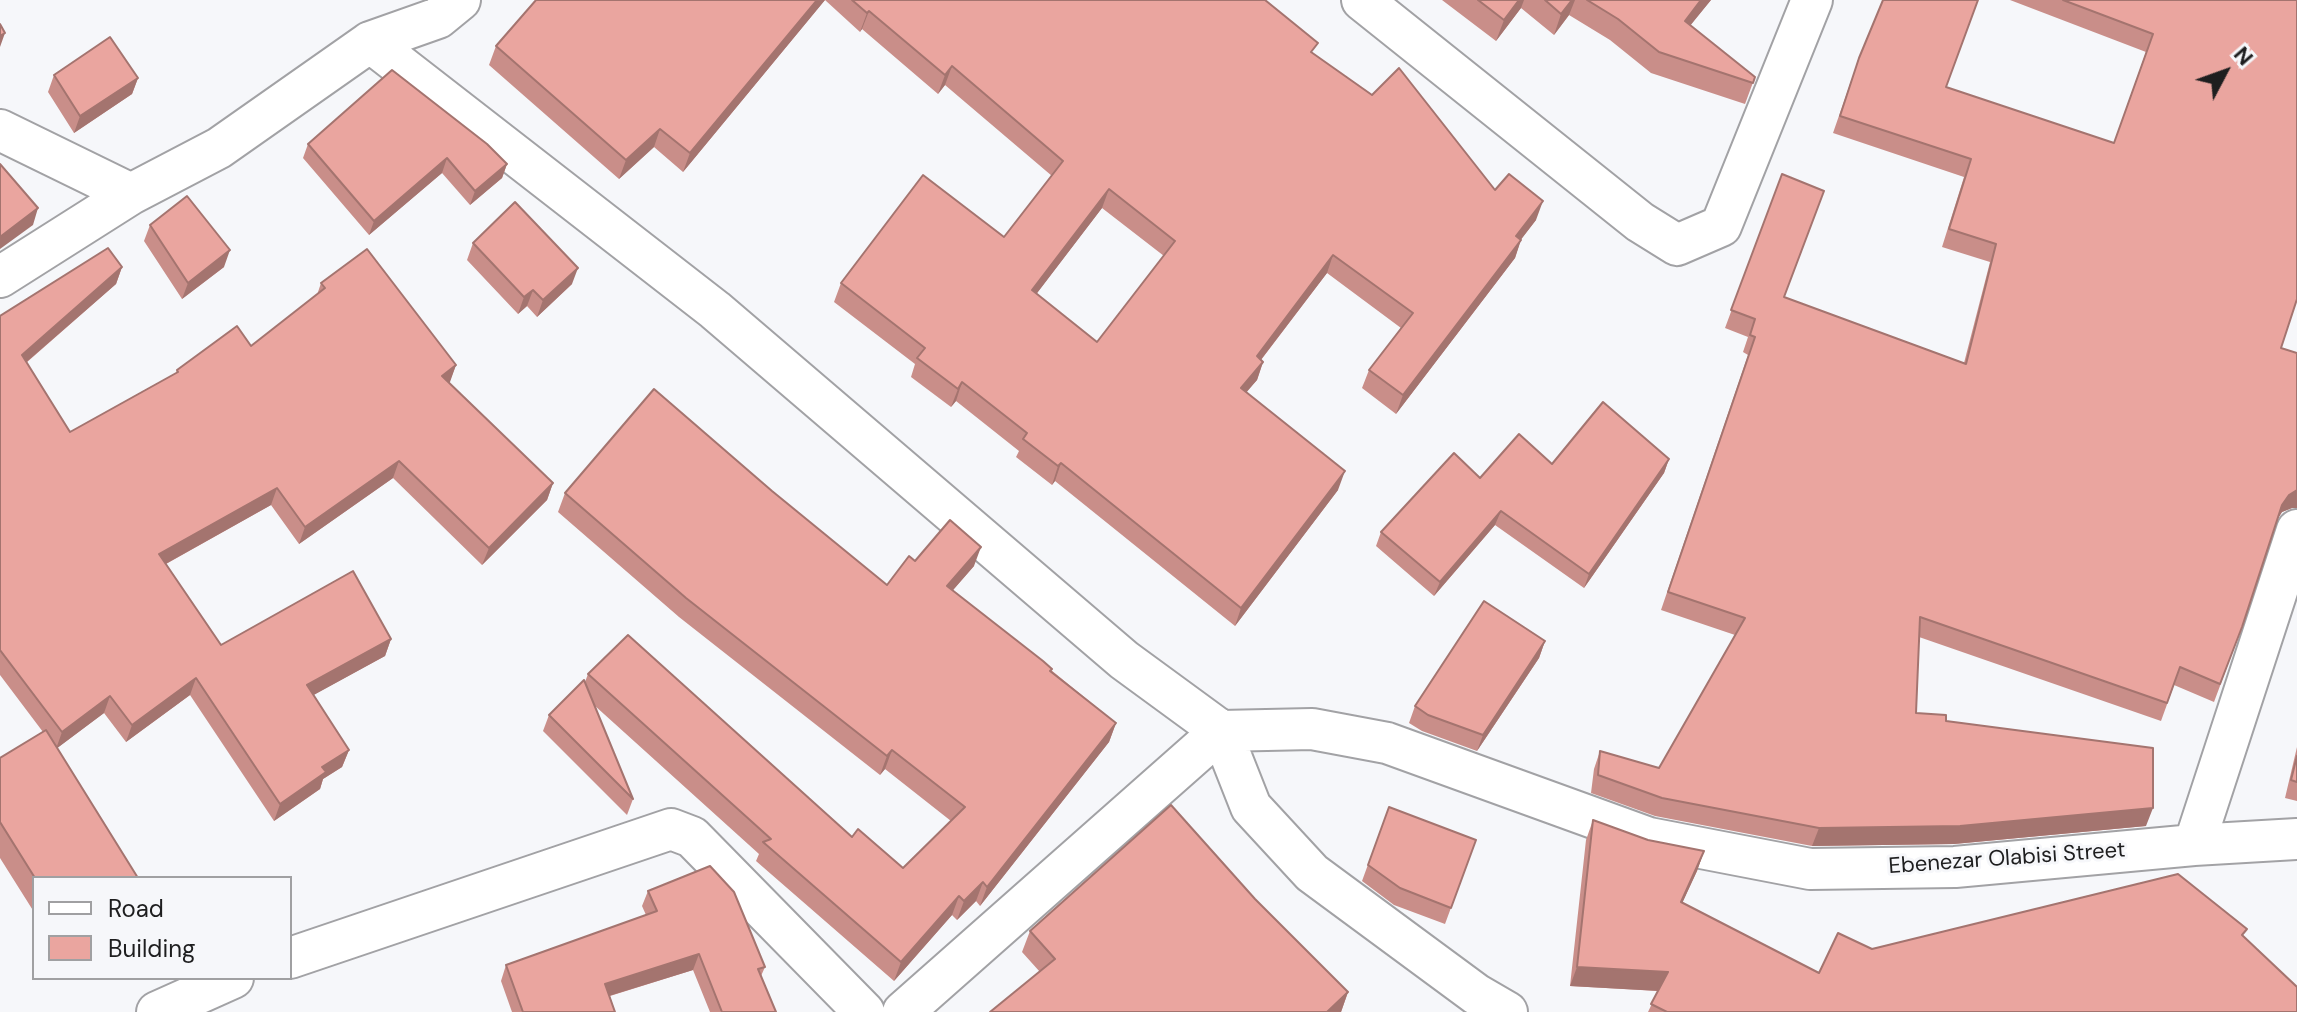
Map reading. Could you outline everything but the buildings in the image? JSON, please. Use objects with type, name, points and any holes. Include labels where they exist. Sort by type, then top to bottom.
[{"type":"street","points":[[0,277],[131,194],[219,148],[370,42],[438,18],[460,0]]},
{"type":"street","points":[[1362,0],[1640,222],[1677,245],[1721,226],[1812,0]]},
{"type":"street","points":[[370,42],[715,310],[1124,660],[1221,731],[1251,807],[1312,873],[1476,994],[1507,1012]]},
{"type":"street","points":[[0,130],[131,194]]},
{"type":"street","points":[[2194,845],[2297,530]]},
{"type":"street","name":"Ebenezar Olabisi Street","points":[[1221,731],[1312,729],[1387,743],[1649,838],[1810,869],[1955,867],[2194,845],[2297,839]]},
{"type":"street","points":[[903,1012],[1221,731]]},
{"type":"street","points":[[292,957],[671,829],[692,837],[864,1012]]},
{"type":"street","points":[[157,1012],[229,980]]}]
